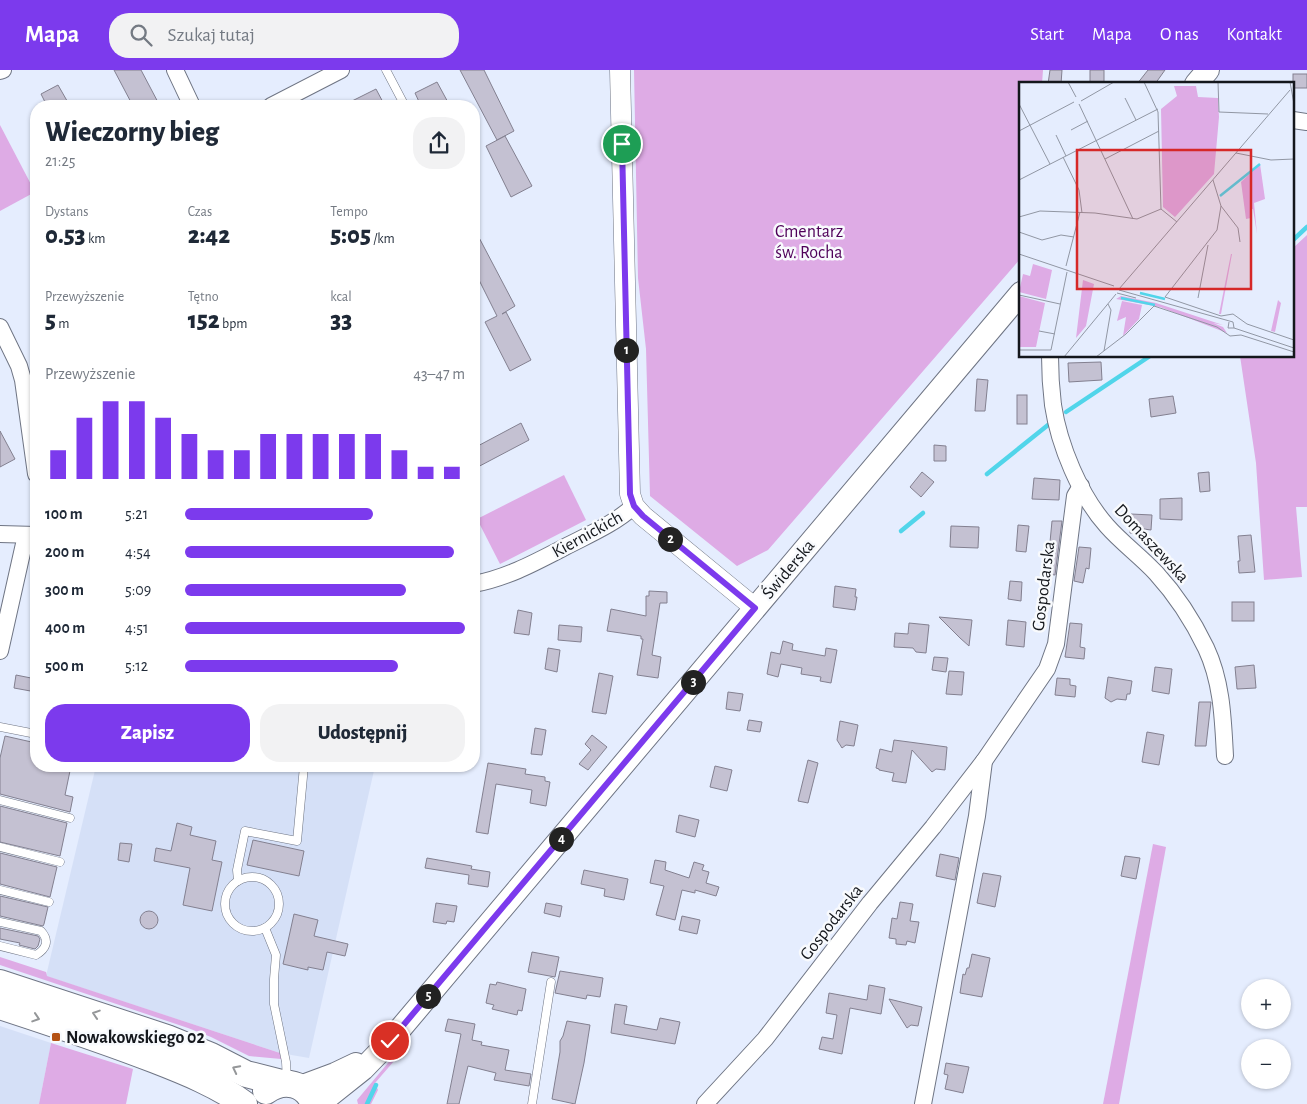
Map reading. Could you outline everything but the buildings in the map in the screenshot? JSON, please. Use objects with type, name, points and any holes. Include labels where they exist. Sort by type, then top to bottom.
[{"type":"main road","points":[[1198,82],[1208,70]]},
{"type":"main road","name":"Świderska","points":[[301,1092],[381,1050],[1019,295]]},
{"type":"main road","points":[[0,983],[167,1038],[204,1053],[250,1076],[301,1092]]},
{"type":"main road","points":[[0,1006],[119,1046],[169,1066],[228,1093],[244,1104]]},
{"type":"main road","points":[[258,1104],[268,1090],[301,1092]]},
{"type":"street","points":[[175,70],[189,100]]},
{"type":"street","points":[[283,100],[341,70]]},
{"type":"street","points":[[620,70],[629,479],[630,494],[634,506]]},
{"type":"street","points":[[1294,120],[1307,122]]},
{"type":"street","points":[[0,327],[19,366],[23,380],[30,431]]},
{"type":"street","name":"Domaszewska","points":[[1050,358],[1053,406],[1056,419],[1069,460],[1081,486],[1105,524],[1155,572],[1179,601],[1200,635],[1215,670],[1219,688],[1225,756]]},
{"type":"street","name":"Gospodarska","points":[[705,1104],[765,1039],[984,761],[1047,669],[1056,644],[1075,496],[1081,486]]},
{"type":"street","name":"Kiernickich","points":[[480,583],[494,580],[517,571],[618,520],[634,506],[655,527],[755,608]]},
{"type":"street","points":[[0,534],[30,535]]},
{"type":"street","points":[[0,651],[30,539]]},
{"type":"street","name":"Gospodarska","points":[[922,1104],[977,816],[984,761]]},
{"type":"lane","points":[[386,70],[401,100]]},
{"type":"lane","points":[[0,727],[30,733]]},
{"type":"lane","points":[[238,881],[237,870],[245,831],[297,841],[303,772]]},
{"type":"lane","points":[[0,800],[70,818]]},
{"type":"lane","points":[[0,847],[60,862]]},
{"type":"lane","points":[[254,877],[263,879],[276,890],[279,907],[277,915],[265,928],[256,931],[238,927],[227,913],[226,895],[238,881],[254,877]]},
{"type":"lane","points":[[0,890],[49,902]]},
{"type":"lane","points":[[0,922],[42,931],[46,936],[44,950],[36,955],[0,946]]},
{"type":"lane","points":[[265,928],[276,956],[274,1004],[286,1062],[301,1092]]},
{"type":"lane","points":[[532,1104],[551,982]]},
{"type":"shaded area","points":[[95,772],[374,772],[309,1058],[280,1053],[46,976]]},
{"type":"shaded area","points":[[0,1026],[51,1043],[39,1104],[0,1104]]},
{"type":"green space","name":"Cmentarz św. Rocha","points":[[634,70],[1043,70],[1042,82],[1019,82],[1019,260],[768,550],[737,566],[650,496],[646,349],[638,278]]},
{"type":"green space","points":[[0,125],[30,182],[30,195],[0,211]]},
{"type":"green space","points":[[1307,235],[1307,507],[1296,507],[1302,577],[1264,580],[1256,463],[1240,358],[1294,358],[1294,247]]},
{"type":"green space","points":[[564,475],[586,520],[500,564],[480,525],[480,517]]},
{"type":"green space","points":[[1153,844],[1166,847],[1119,1104],[1103,1104]]},
{"type":"green space","points":[[0,957],[46,972],[47,976],[280,1053],[281,1059],[249,1056],[188,1028],[0,965]]},
{"type":"green space","points":[[51,1043],[133,1069],[126,1104],[39,1104]]},
{"type":"green space","points":[[398,1051],[401,1053],[375,1083],[378,1090],[371,1104],[358,1104],[357,1100]]},
{"type":"waterway","points":[[1294,239],[1307,227]]},
{"type":"waterway","points":[[1066,412],[1147,358]]},
{"type":"waterway","points":[[987,474],[1048,425]]},
{"type":"waterway","points":[[901,531],[923,513]]},
{"type":"waterway","points":[[367,1104],[376,1085]]},
{"type":"place","name":"Nowakowskiego 02","points":[[56,1037]]},
{"type":"route","points":[[390,1041],[755,608],[655,527],[634,506],[630,494],[622,144]]}]
